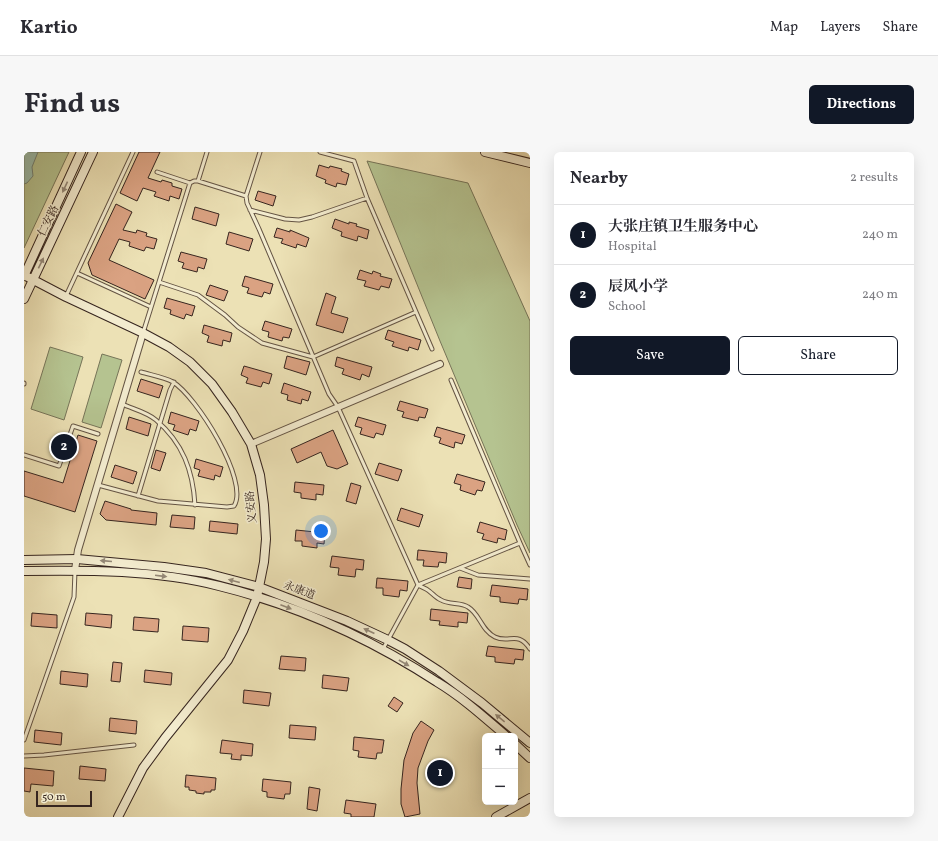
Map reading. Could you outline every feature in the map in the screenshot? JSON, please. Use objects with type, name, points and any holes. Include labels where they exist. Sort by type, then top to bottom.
[{"type":"street","name":"仁安路","points":[[24,275],[81,152]]},
{"type":"street","name":"仁安路","points":[[24,299],[93,152]]},
{"type":"street","points":[[485,152],[530,163]]},
{"type":"street","name":"义安路","points":[[24,275],[144,333],[169,347],[190,362],[212,384],[232,412],[251,444],[260,475],[266,539],[264,562],[257,597],[228,660],[164,738],[144,768],[118,817]]},
{"type":"street","points":[[75,570],[78,550],[144,333]]},
{"type":"street","points":[[251,444],[440,364]]},
{"type":"street","name":"永康道","points":[[24,560],[77,559],[171,568],[206,573],[259,587],[347,621],[388,640],[438,671],[482,703],[530,743]]},
{"type":"street","name":"永康道","points":[[24,571],[75,570],[136,573],[179,578],[219,586],[257,597],[334,626],[382,650],[438,682],[502,733]]},
{"type":"street","points":[[518,747],[530,758]]},
{"type":"street","points":[[496,817],[530,798]]},
{"type":"lane","points":[[66,296],[133,152]]},
{"type":"lane","points":[[198,180],[207,152]]},
{"type":"lane","points":[[260,152],[246,196],[247,203],[329,394],[338,407],[418,585],[428,590],[442,601],[467,606],[475,612],[487,632],[504,639],[515,638],[525,642],[530,649]]},
{"type":"lane","points":[[320,152],[354,161],[367,198],[432,349]]},
{"type":"lane","points":[[157,172],[190,183],[198,180],[246,196]]},
{"type":"lane","points":[[144,333],[190,183]]},
{"type":"lane","points":[[250,210],[285,219],[298,220],[312,217],[367,198]]},
{"type":"lane","points":[[77,273],[152,307]]},
{"type":"lane","points":[[159,282],[198,295],[225,315],[238,328],[262,343],[313,357],[416,312]]},
{"type":"lane","points":[[98,484],[158,501],[227,507],[234,506],[237,501],[229,462],[220,442],[204,416],[189,396],[174,382],[141,372]]},
{"type":"lane","points":[[451,380],[530,565]]},
{"type":"lane","points":[[138,496],[159,424],[174,382]]},
{"type":"lane","points":[[122,404],[145,413],[156,420],[179,447],[187,460],[194,486],[195,505]]},
{"type":"lane","points":[[24,455],[59,466],[73,426],[98,434]]},
{"type":"lane","points":[[382,650],[418,585],[520,543]]},
{"type":"lane","points":[[460,568],[478,575],[530,579]]},
{"type":"lane","points":[[24,740],[74,597],[75,570]]},
{"type":"lane","points":[[24,756],[134,745]]},
{"type":"green space","points":[[24,152],[69,152],[24,248]]},
{"type":"green space","points":[[367,161],[468,183],[530,321],[530,553],[440,341]]},
{"type":"green space","points":[[50,347],[83,357],[64,420],[31,409]]},
{"type":"green space","points":[[102,354],[122,360],[101,428],[82,422]]},
{"type":"shaded area","points":[[24,152],[38,152],[32,167],[33,176],[27,183],[24,184]]},
{"type":"building","points":[[139,152],[160,152],[148,178],[161,182],[162,180],[172,183],[172,186],[182,189],[179,199],[170,196],[169,201],[154,196],[156,192],[143,188],[137,201],[120,193]]},
{"type":"building","points":[[319,165],[329,168],[330,166],[342,169],[341,171],[349,174],[346,185],[337,183],[336,187],[325,183],[326,180],[316,176]]},
{"type":"building","points":[[258,191],[276,196],[273,206],[255,200]]},
{"type":"building","points":[[116,204],[132,212],[123,230],[136,233],[137,230],[147,233],[146,236],[157,239],[154,249],[146,247],[144,251],[129,246],[130,242],[119,239],[109,260],[154,280],[145,299],[92,275],[88,263]]},
{"type":"building","points":[[195,207],[219,214],[216,226],[192,219]]},
{"type":"building","points":[[335,219],[349,224],[349,222],[357,224],[356,226],[369,230],[367,239],[358,236],[357,241],[341,236],[342,232],[332,228]]},
{"type":"building","points":[[277,228],[290,232],[290,230],[309,238],[306,247],[297,244],[296,248],[281,243],[283,239],[274,237]]},
{"type":"building","points":[[229,232],[253,239],[249,251],[226,244]]},
{"type":"building","points":[[181,252],[207,259],[204,269],[198,267],[197,272],[182,268],[184,263],[178,261]]},
{"type":"building","points":[[360,270],[372,274],[373,271],[381,274],[380,276],[392,279],[389,288],[381,286],[379,290],[364,286],[366,281],[357,279]]},
{"type":"building","points":[[245,276],[273,284],[270,294],[264,292],[262,297],[247,293],[249,288],[242,286]]},
{"type":"building","points":[[210,285],[228,291],[224,301],[206,295]]},
{"type":"building","points":[[326,293],[336,297],[331,313],[348,318],[343,333],[316,325]]},
{"type":"building","points":[[167,298],[195,306],[192,316],[186,314],[184,319],[170,314],[171,310],[164,308]]},
{"type":"building","points":[[265,321],[292,329],[289,338],[283,337],[282,341],[268,337],[269,332],[262,330]]},
{"type":"building","points":[[204,325],[232,333],[230,342],[223,340],[222,346],[207,342],[209,336],[202,333]]},
{"type":"building","points":[[388,330],[421,340],[418,350],[409,347],[408,351],[392,346],[394,342],[385,339]]},
{"type":"building","points":[[287,356],[310,362],[306,375],[284,368]]},
{"type":"building","points":[[337,357],[372,367],[369,377],[362,374],[360,380],[342,374],[344,369],[335,366]]},
{"type":"building","points":[[244,366],[272,374],[269,384],[263,382],[261,387],[246,383],[248,378],[241,375]]},
{"type":"building","points":[[141,379],[163,386],[159,398],[137,391]]},
{"type":"building","points":[[284,383],[311,392],[308,401],[302,399],[301,404],[287,400],[288,395],[281,393]]},
{"type":"building","points":[[400,401],[428,409],[425,418],[419,417],[418,421],[402,417],[404,412],[397,410]]},
{"type":"building","points":[[171,412],[199,421],[196,431],[190,429],[188,435],[173,430],[175,425],[168,423]]},
{"type":"building","points":[[129,417],[151,424],[148,436],[126,429]]},
{"type":"building","points":[[358,417],[386,425],[383,435],[376,433],[374,438],[360,434],[362,428],[355,426]]},
{"type":"building","points":[[437,427],[465,435],[462,444],[455,442],[454,448],[439,443],[441,438],[434,436]]},
{"type":"building","points":[[333,430],[348,464],[337,469],[327,466],[321,452],[297,463],[291,449]]},
{"type":"building","points":[[78,435],[97,441],[75,512],[24,496],[24,471],[63,483]]},
{"type":"building","points":[[156,450],[166,453],[160,471],[151,468]]},
{"type":"building","points":[[196,459],[223,467],[220,477],[215,475],[214,480],[198,476],[200,470],[194,468]]},
{"type":"building","points":[[379,463],[402,470],[398,481],[375,474]]},
{"type":"building","points":[[115,465],[137,472],[133,484],[111,477]]},
{"type":"building","points":[[457,474],[485,482],[482,491],[477,490],[475,495],[460,490],[461,485],[454,483]]},
{"type":"building","points":[[295,482],[324,485],[323,495],[316,494],[316,500],[301,498],[301,493],[294,492]]},
{"type":"building","points":[[351,483],[361,486],[356,504],[346,501]]},
{"type":"building","points":[[105,501],[131,510],[157,513],[156,525],[106,520],[100,514]]},
{"type":"building","points":[[401,508],[423,515],[419,527],[397,520]]},
{"type":"building","points":[[172,515],[195,517],[194,529],[170,527]]},
{"type":"building","points":[[210,521],[238,524],[237,534],[209,531]]},
{"type":"building","points":[[480,522],[507,530],[505,540],[498,538],[497,543],[482,539],[484,534],[477,532]]},
{"type":"building","points":[[296,530],[325,533],[324,544],[317,543],[317,548],[302,546],[302,541],[295,541]]},
{"type":"building","points":[[418,550],[447,553],[446,563],[439,562],[438,567],[423,566],[424,560],[417,560]]},
{"type":"building","points":[[332,556],[364,560],[363,570],[356,569],[355,577],[338,575],[339,568],[330,567]]},
{"type":"building","points":[[459,577],[472,579],[471,589],[457,587]]},
{"type":"building","points":[[377,578],[408,581],[407,591],[400,590],[399,597],[383,595],[383,588],[376,588]]},
{"type":"building","points":[[492,585],[528,589],[527,600],[519,599],[518,604],[500,602],[500,597],[490,596]]},
{"type":"building","points":[[431,609],[468,613],[467,623],[458,622],[458,627],[439,625],[440,621],[430,620]]},
{"type":"building","points":[[32,613],[57,615],[57,628],[31,626]]},
{"type":"building","points":[[86,613],[112,615],[111,628],[85,625]]},
{"type":"building","points":[[134,617],[159,619],[158,632],[133,630]]},
{"type":"building","points":[[183,626],[209,628],[208,642],[182,640]]},
{"type":"building","points":[[488,646],[524,650],[523,660],[515,659],[514,664],[495,662],[495,657],[486,656]]},
{"type":"building","points":[[281,656],[306,658],[305,671],[279,669]]},
{"type":"building","points":[[113,662],[122,663],[120,682],[111,681]]},
{"type":"building","points":[[145,670],[172,673],[171,685],[144,682]]},
{"type":"building","points":[[61,671],[88,674],[87,687],[60,684]]},
{"type":"building","points":[[323,675],[349,678],[347,691],[322,688]]},
{"type":"building","points":[[244,690],[271,693],[269,706],[243,703]]},
{"type":"building","points":[[394,697],[403,703],[397,712],[388,706]]},
{"type":"building","points":[[110,718],[137,721],[136,734],[109,731]]},
{"type":"building","points":[[421,721],[434,730],[428,741],[418,768],[417,783],[420,814],[405,817],[401,804],[404,760],[413,733]]},
{"type":"building","points":[[290,725],[316,727],[315,740],[289,738]]},
{"type":"building","points":[[35,730],[62,733],[61,745],[34,742]]},
{"type":"building","points":[[354,737],[384,740],[382,753],[377,753],[376,759],[358,757],[359,751],[353,750]]},
{"type":"building","points":[[222,740],[253,744],[252,756],[241,755],[241,760],[231,759],[232,754],[220,753]]},
{"type":"building","points":[[80,766],[106,769],[105,781],[79,779]]},
{"type":"building","points":[[24,768],[54,771],[53,786],[31,784],[30,792],[24,791]]},
{"type":"building","points":[[186,775],[216,778],[215,790],[211,790],[211,792],[204,792],[204,794],[189,790],[189,787],[185,787]]},
{"type":"building","points":[[263,779],[291,782],[290,794],[285,794],[284,799],[267,797],[267,792],[262,791]]},
{"type":"building","points":[[309,787],[320,789],[317,811],[307,809]]},
{"type":"building","points":[[346,800],[376,804],[374,817],[351,817],[351,814],[344,813]]},
{"type":"place","name":"辰风小学","points":[[64,447]]},
{"type":"place","name":"大张庄镇卫生服务中心","points":[[440,773]]}]
